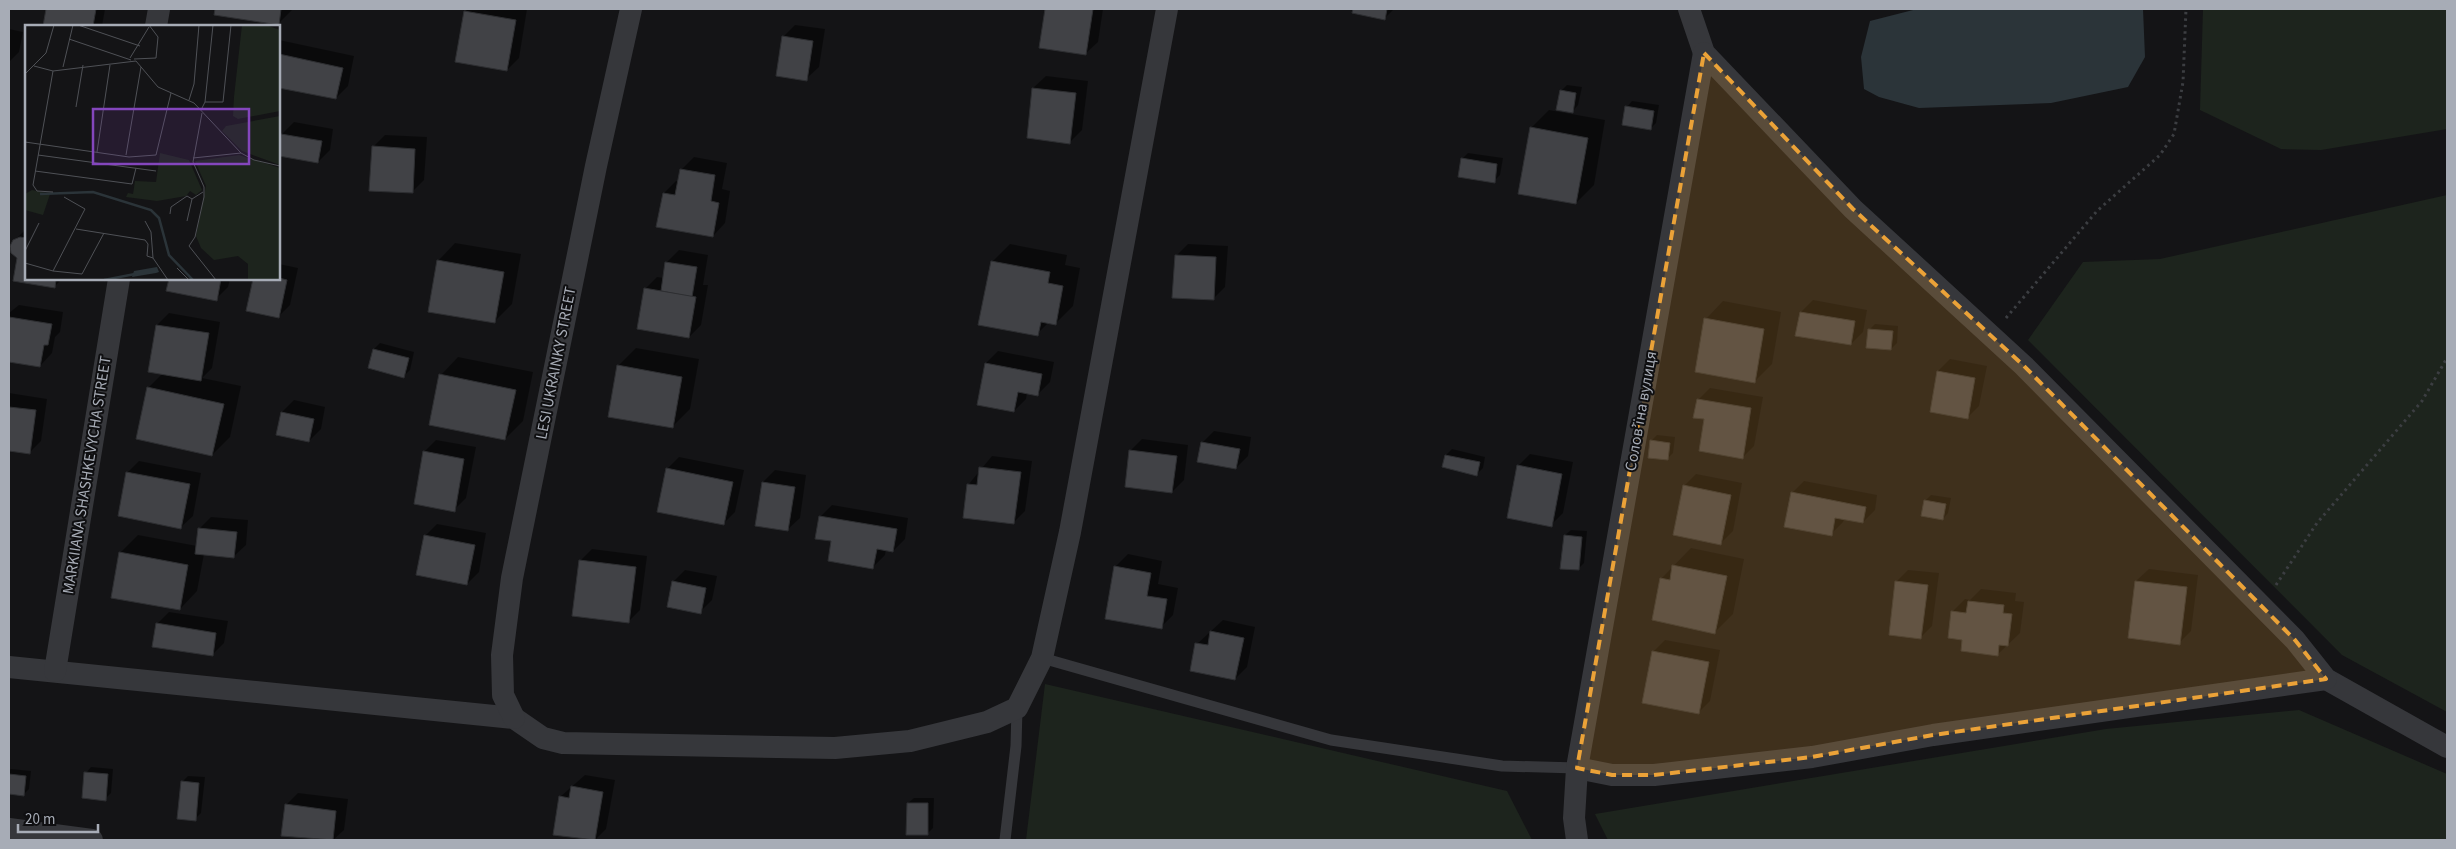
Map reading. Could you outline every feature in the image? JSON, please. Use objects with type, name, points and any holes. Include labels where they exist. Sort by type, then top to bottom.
[{"type":"street","points":[[156,25],[159,9]]},
{"type":"street","name":"LESI UKRAINKY STREET","points":[[514,718],[503,696],[502,655],[512,578],[592,185],[631,9]]},
{"type":"street","points":[[9,667],[514,718],[544,738],[563,743],[835,748],[910,741],[987,722],[1017,708],[1042,658],[1072,522],[1167,9]]},
{"type":"street","points":[[1689,9],[1704,53],[1852,209],[2024,366],[2295,640],[2326,678],[2447,747]]},
{"type":"street","name":"Соловʼїна вулиця","points":[[1578,840],[1574,818],[1577,768],[1704,53]]},
{"type":"street","name":"MARKIIANA SHASHKEVYCHA STREET","points":[[55,671],[118,280]]},
{"type":"street","points":[[1577,768],[1612,775],[1654,775],[1812,757],[1933,735],[2326,678]]},
{"type":"street","points":[[9,829],[92,840]]},
{"type":"lane","points":[[1042,658],[1332,740],[1502,766],[1577,768]]},
{"type":"lane","points":[[1005,840],[1016,746],[1017,708]]},
{"type":"path","points":[[1992,336],[2092,217],[2160,155],[2174,134],[2183,82],[2186,9]]},
{"type":"path","points":[[2262,607],[2317,523],[2422,401],[2447,358]]},
{"type":"highlighted area","points":[[1704,53],[1853,209],[2024,366],[2295,640],[2326,679],[1933,735],[1812,757],[1654,775],[1612,775],[1577,768]]},
{"type":"shaded area","points":[[1917,9],[2143,9],[2145,57],[2128,87],[2051,103],[1919,108],[1879,97],[1864,89],[1861,57],[1870,21]]},
{"type":"shaded area","points":[[2203,9],[2447,9],[2447,129],[2321,150],[2281,149],[2200,110]]},
{"type":"shaded area","points":[[2447,195],[2447,712],[2342,655],[2028,340],[2083,262],[2160,259]]},
{"type":"shaded area","points":[[1045,684],[1507,791],[1532,840],[1026,840]]},
{"type":"shaded area","points":[[2299,710],[2447,774],[2447,840],[1608,840],[1595,814],[2106,729]]},
{"type":"building","points":[[46,9],[96,9],[93,25],[43,25]]},
{"type":"building","points":[[215,9],[281,9],[279,25],[214,15]]},
{"type":"building","points":[[1045,9],[1093,9],[1086,55],[1039,48]]},
{"type":"building","points":[[1353,9],[1387,9],[1385,20],[1352,13]]},
{"type":"building","points":[[464,11],[516,20],[507,71],[455,62]]},
{"type":"building","points":[[782,36],[813,41],[807,81],[776,76]]},
{"type":"building","points":[[280,54],[343,68],[336,99],[280,88]]},
{"type":"building","points":[[1032,88],[1076,93],[1070,144],[1027,138]]},
{"type":"building","points":[[1560,90],[1576,93],[1573,113],[1556,110]]},
{"type":"building","points":[[1625,106],[1654,111],[1651,130],[1622,125]]},
{"type":"building","points":[[1530,127],[1588,138],[1576,204],[1518,194]]},
{"type":"building","points":[[281,134],[322,141],[318,163],[280,156]]},
{"type":"building","points":[[372,146],[415,149],[413,193],[369,191]]},
{"type":"building","points":[[1461,158],[1497,164],[1495,183],[1458,177]]},
{"type":"building","points":[[680,169],[715,175],[711,201],[719,203],[713,237],[656,227],[663,193],[675,195]]},
{"type":"building","points":[[20,237],[25,238],[25,280],[56,280],[55,288],[13,281],[17,258],[11,253],[10,246],[13,240]]},
{"type":"building","points":[[1175,255],[1216,257],[1214,300],[1172,298]]},
{"type":"building","points":[[437,260],[504,272],[495,323],[428,312]]},
{"type":"building","points":[[991,261],[1050,272],[1048,283],[1063,286],[1056,325],[1041,322],[1038,336],[978,325]]},
{"type":"building","points":[[665,262],[697,267],[692,297],[661,291]]},
{"type":"building","points":[[280,278],[287,280],[279,318],[246,311],[253,280],[280,280]]},
{"type":"building","points":[[169,280],[221,280],[217,301],[166,291]]},
{"type":"building","points":[[644,288],[696,297],[689,338],[637,329]]},
{"type":"building","points":[[1800,312],[1855,321],[1851,345],[1795,336]]},
{"type":"building","points":[[9,317],[52,324],[48,345],[44,345],[40,367],[9,362]]},
{"type":"building","points":[[1704,318],[1764,329],[1755,383],[1695,372]]},
{"type":"building","points":[[156,325],[209,333],[201,381],[148,372]]},
{"type":"building","points":[[1868,329],[1893,331],[1891,350],[1866,348]]},
{"type":"building","points":[[373,349],[409,358],[404,378],[368,368]]},
{"type":"building","points":[[985,363],[1042,374],[1038,396],[1018,392],[1014,412],[977,405]]},
{"type":"building","points":[[617,365],[682,377],[673,428],[608,417]]},
{"type":"building","points":[[1937,371],[1975,378],[1968,419],[1930,412]]},
{"type":"building","points":[[439,374],[516,390],[505,440],[429,425]]},
{"type":"building","points":[[147,387],[224,404],[212,456],[136,439]]},
{"type":"building","points":[[1697,399],[1751,408],[1743,459],[1699,451],[1704,419],[1693,418]]},
{"type":"building","points":[[9,407],[36,410],[30,454],[9,451]]},
{"type":"building","points":[[281,412],[314,419],[309,442],[276,435]]},
{"type":"building","points":[[1650,440],[1670,443],[1668,460],[1648,458]]},
{"type":"building","points":[[1201,442],[1240,449],[1236,469],[1197,462]]},
{"type":"building","points":[[1129,450],[1177,456],[1172,493],[1125,487]]},
{"type":"building","points":[[423,451],[464,459],[455,512],[414,504]]},
{"type":"building","points":[[1445,455],[1480,462],[1477,476],[1442,467]]},
{"type":"building","points":[[1517,465],[1562,474],[1552,527],[1507,518]]},
{"type":"building","points":[[979,467],[1021,472],[1014,524],[963,518],[967,484],[977,485]]},
{"type":"building","points":[[666,468],[733,482],[724,525],[657,512]]},
{"type":"building","points":[[126,472],[190,484],[181,529],[118,516]]},
{"type":"building","points":[[762,482],[795,487],[788,531],[755,526]]},
{"type":"building","points":[[1683,485],[1731,495],[1721,545],[1673,535]]},
{"type":"building","points":[[1791,492],[1866,507],[1863,523],[1835,518],[1832,536],[1784,527]]},
{"type":"building","points":[[1924,500],[1946,504],[1943,520],[1921,516]]},
{"type":"building","points":[[819,516],[897,529],[893,552],[877,549],[873,569],[828,561],[831,541],[815,539]]},
{"type":"building","points":[[198,528],[237,532],[234,558],[195,554]]},
{"type":"building","points":[[424,535],[475,545],[467,585],[416,575]]},
{"type":"building","points":[[1564,535],[1582,537],[1579,570],[1560,569]]},
{"type":"building","points":[[119,552],[188,565],[180,610],[111,598]]},
{"type":"building","points":[[579,560],[636,567],[629,623],[572,616]]},
{"type":"building","points":[[1672,565],[1727,576],[1715,634],[1652,620],[1660,578],[1670,580]]},
{"type":"building","points":[[1114,566],[1151,573],[1147,596],[1167,599],[1162,629],[1105,619]]},
{"type":"building","points":[[672,581],[706,588],[701,614],[667,607]]},
{"type":"building","points":[[1895,581],[1928,585],[1921,639],[1889,635]]},
{"type":"building","points":[[2135,581],[2187,587],[2180,645],[2128,638]]},
{"type":"building","points":[[1968,601],[2004,605],[2003,613],[2012,614],[2008,646],[1999,645],[1998,656],[1961,651],[1962,640],[1948,638],[1951,611],[1966,613]]},
{"type":"building","points":[[156,623],[216,633],[213,656],[152,647]]},
{"type":"building","points":[[1210,631],[1244,638],[1235,680],[1190,671],[1195,643],[1208,645]]},
{"type":"building","points":[[1652,651],[1709,662],[1699,714],[1642,703]]},
{"type":"building","points":[[84,772],[108,774],[106,801],[82,798]]},
{"type":"building","points":[[9,774],[26,776],[24,796],[9,794]]},
{"type":"building","points":[[181,781],[199,783],[196,821],[177,819]]},
{"type":"building","points":[[571,786],[603,792],[595,840],[553,835],[559,796],[569,798]]},
{"type":"building","points":[[907,803],[928,803],[928,835],[906,835]]},
{"type":"building","points":[[285,804],[336,811],[333,840],[281,836]]}]
